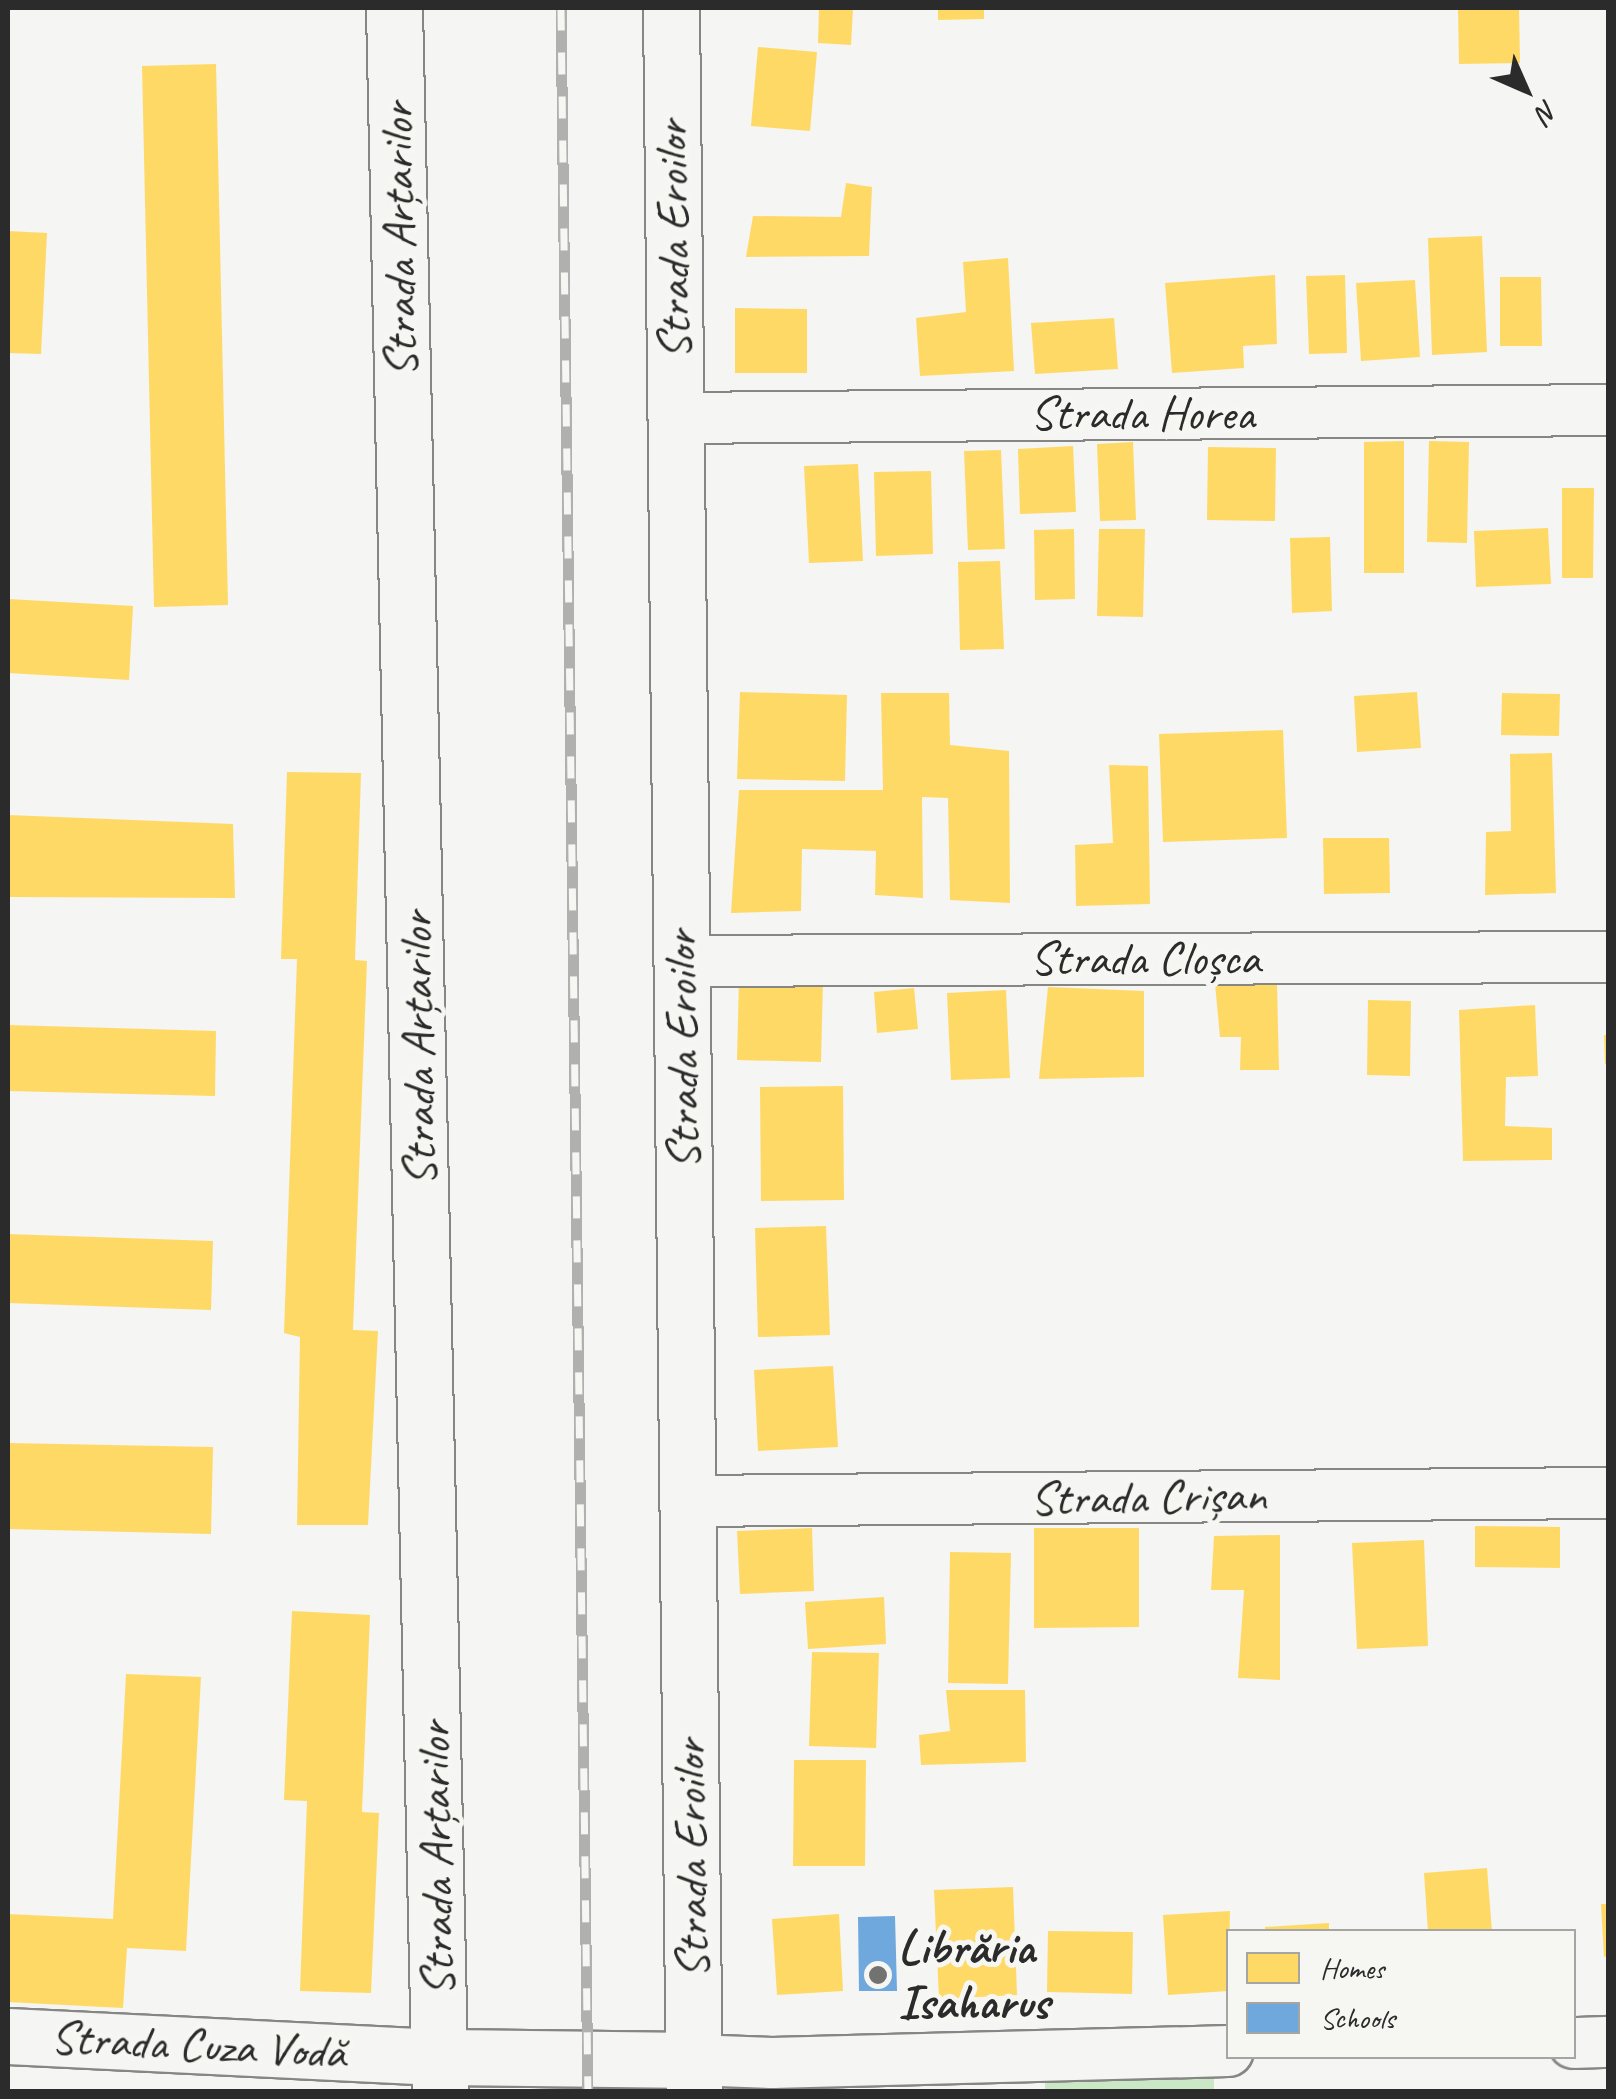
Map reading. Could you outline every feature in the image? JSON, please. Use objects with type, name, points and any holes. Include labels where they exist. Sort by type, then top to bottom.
[{"type":"street","name":"Strada Arțarilor","points":[[394,8],[441,2074]]},
{"type":"street","name":"Strada Eroilor","points":[[671,8],[694,2076]]},
{"type":"street","name":"Strada Horea","points":[[675,418],[1608,410]]},
{"type":"street","name":"Strada Cloșca","points":[[681,961],[1608,957]]},
{"type":"street","name":"Strada Crișan","points":[[687,1501],[1608,1492]]},
{"type":"street","name":"Strada Cuza Vodă","points":[[8,2036],[441,2074],[694,2076],[772,2063],[1226,2052]]},
{"type":"street","points":[[1576,2043],[1608,2042]]},
{"type":"green space","points":[[1214,2073],[1214,2091],[1045,2091],[1045,2075]]},
{"type":"building: Homes","points":[[819,8],[853,8],[851,45],[818,43]]},
{"type":"building: Homes","points":[[938,8],[984,8],[984,19],[938,20]]},
{"type":"building: Homes","points":[[1458,8],[1519,8],[1520,63],[1459,64]]},
{"type":"building: Homes","points":[[758,47],[817,52],[810,131],[751,126]]},
{"type":"building: Homes","points":[[216,64],[228,605],[154,607],[142,66]]},
{"type":"building: Homes","points":[[846,183],[872,187],[869,256],[746,257],[753,216],[841,217]]},
{"type":"building: Homes","points":[[8,231],[47,233],[41,354],[8,353]]},
{"type":"building: Homes","points":[[1482,236],[1487,352],[1432,355],[1428,238]]},
{"type":"building: Homes","points":[[1008,258],[1014,371],[920,376],[916,318],[966,312],[963,262]]},
{"type":"building: Homes","points":[[1275,275],[1277,344],[1243,346],[1244,368],[1172,373],[1165,283]]},
{"type":"building: Homes","points":[[1345,275],[1347,353],[1309,354],[1306,276]]},
{"type":"building: Homes","points":[[1500,277],[1541,277],[1542,346],[1500,346]]},
{"type":"building: Homes","points":[[1415,280],[1420,357],[1361,361],[1356,283]]},
{"type":"building: Homes","points":[[735,308],[807,309],[807,373],[735,373]]},
{"type":"building: Homes","points":[[1114,318],[1118,369],[1035,374],[1031,323]]},
{"type":"building: Homes","points":[[1404,441],[1404,573],[1364,573],[1364,442]]},
{"type":"building: Homes","points":[[1429,441],[1469,442],[1467,543],[1427,542]]},
{"type":"building: Homes","points":[[1133,442],[1136,520],[1100,521],[1097,444]]},
{"type":"building: Homes","points":[[1073,446],[1076,512],[1020,514],[1018,449]]},
{"type":"building: Homes","points":[[1208,447],[1276,448],[1275,521],[1207,520]]},
{"type":"building: Homes","points":[[1001,450],[1005,549],[968,550],[964,451]]},
{"type":"building: Homes","points":[[858,464],[863,561],[809,563],[804,466]]},
{"type":"building: Homes","points":[[931,471],[933,554],[876,556],[874,472]]},
{"type":"building: Homes","points":[[1562,488],[1594,488],[1593,578],[1562,578]]},
{"type":"building: Homes","points":[[1548,528],[1551,584],[1476,587],[1474,531]]},
{"type":"building: Homes","points":[[1074,529],[1075,599],[1035,600],[1034,530]]},
{"type":"building: Homes","points":[[1099,529],[1145,529],[1143,617],[1097,616]]},
{"type":"building: Homes","points":[[1330,537],[1332,611],[1292,613],[1290,538]]},
{"type":"building: Homes","points":[[1000,561],[1004,649],[960,650],[958,562]]},
{"type":"building: Homes","points":[[8,599],[133,606],[129,680],[8,673]]},
{"type":"building: Homes","points":[[740,692],[847,695],[845,781],[737,779]]},
{"type":"building: Homes","points":[[1417,692],[1421,748],[1357,752],[1354,696]]},
{"type":"building: Homes","points":[[881,693],[949,693],[950,745],[1009,751],[1010,903],[950,900],[948,798],[922,797],[923,898],[875,895],[876,851],[802,849],[801,911],[731,913],[739,790],[883,790]]},
{"type":"building: Homes","points":[[1502,693],[1560,694],[1559,736],[1501,735]]},
{"type":"building: Homes","points":[[1283,730],[1287,838],[1163,842],[1159,734]]},
{"type":"building: Homes","points":[[1552,753],[1556,893],[1485,895],[1486,832],[1511,831],[1510,754]]},
{"type":"building: Homes","points":[[1109,765],[1148,766],[1150,904],[1076,906],[1075,845],[1113,843]]},
{"type":"building: Homes","points":[[287,772],[361,773],[355,960],[367,961],[353,1330],[378,1331],[368,1525],[297,1525],[300,1337],[284,1333],[297,959],[281,959]]},
{"type":"building: Homes","points":[[8,815],[233,824],[235,898],[8,897]]},
{"type":"building: Homes","points":[[1323,838],[1389,838],[1390,893],[1324,894]]},
{"type":"building: Homes","points":[[739,979],[823,981],[821,1062],[737,1060]]},
{"type":"building: Homes","points":[[1277,983],[1279,1070],[1240,1070],[1241,1037],[1220,1037],[1215,984]]},
{"type":"building: Homes","points":[[1048,987],[1144,991],[1144,1077],[1039,1079]]},
{"type":"building: Homes","points":[[914,988],[918,1029],[877,1033],[874,992]]},
{"type":"building: Homes","points":[[1006,990],[1010,1078],[951,1080],[947,993]]},
{"type":"building: Homes","points":[[1368,1000],[1411,1001],[1410,1076],[1367,1075]]},
{"type":"building: Homes","points":[[1535,1005],[1538,1076],[1506,1077],[1505,1126],[1552,1128],[1552,1160],[1463,1161],[1459,1010]]},
{"type":"building: Homes","points":[[8,1025],[216,1031],[215,1096],[8,1091]]},
{"type":"building: Homes","points":[[1604,1035],[1608,1035],[1608,1064],[1605,1064]]},
{"type":"building: Homes","points":[[843,1086],[844,1200],[761,1201],[760,1087]]},
{"type":"building: Homes","points":[[826,1226],[830,1335],[758,1337],[755,1228]]},
{"type":"building: Homes","points":[[8,1234],[213,1241],[211,1310],[8,1303]]},
{"type":"building: Homes","points":[[833,1366],[838,1447],[758,1451],[754,1370]]},
{"type":"building: Homes","points":[[8,1443],[213,1447],[211,1534],[8,1529]]},
{"type":"building: Homes","points":[[1475,1526],[1560,1527],[1560,1568],[1475,1567]]},
{"type":"building: Homes","points":[[812,1528],[814,1591],[740,1594],[737,1531]]},
{"type":"building: Homes","points":[[1034,1528],[1139,1528],[1139,1627],[1034,1628]]},
{"type":"building: Homes","points":[[1280,1535],[1280,1680],[1238,1678],[1244,1590],[1211,1590],[1214,1536]]},
{"type":"building: Homes","points":[[1424,1540],[1428,1646],[1357,1649],[1352,1543]]},
{"type":"building: Homes","points":[[950,1552],[1011,1553],[1008,1684],[948,1683]]},
{"type":"building: Homes","points":[[884,1597],[886,1644],[808,1649],[805,1602]]},
{"type":"building: Homes","points":[[292,1611],[370,1615],[362,1812],[379,1813],[371,1993],[300,1991],[307,1801],[284,1800]]},
{"type":"building: Homes","points":[[812,1652],[879,1653],[876,1748],[809,1746]]},
{"type":"building: Homes","points":[[126,1674],[201,1677],[186,1951],[127,1948],[123,2008],[8,2002],[8,1914],[113,1919]]},
{"type":"building: Homes","points":[[946,1690],[1025,1690],[1026,1762],[921,1765],[919,1735],[950,1731]]},
{"type":"building: Homes","points":[[794,1760],[866,1760],[865,1866],[793,1866]]},
{"type":"building: Homes","points":[[1487,1868],[1492,1929],[1428,1929],[1424,1873]]},
{"type":"building: Homes","points":[[1013,1887],[1017,1995],[939,1999],[934,1890]]},
{"type":"building: Homes","points":[[1601,1904],[1608,1904],[1608,1956],[1604,1957]]},
{"type":"building: Homes","points":[[1230,1911],[1230,1929],[1226,1929],[1226,1991],[1168,1995],[1163,1915]]},
{"type":"building: Homes","points":[[839,1914],[843,1991],[777,1995],[772,1919]]},
{"type":"building: Homes","points":[[1329,1923],[1329,1929],[1265,1927]]},
{"type":"building: Homes","points":[[1048,1931],[1133,1932],[1132,1994],[1047,1992]]},
{"type":"building: Schools","points":[[895,1916],[897,1991],[859,1991],[858,1917]]},
{"type":"railway","points":[[561,8],[588,2092]]},
{"type":"place","name":"Librăria Isaharus","points":[[878,1975]]}]
